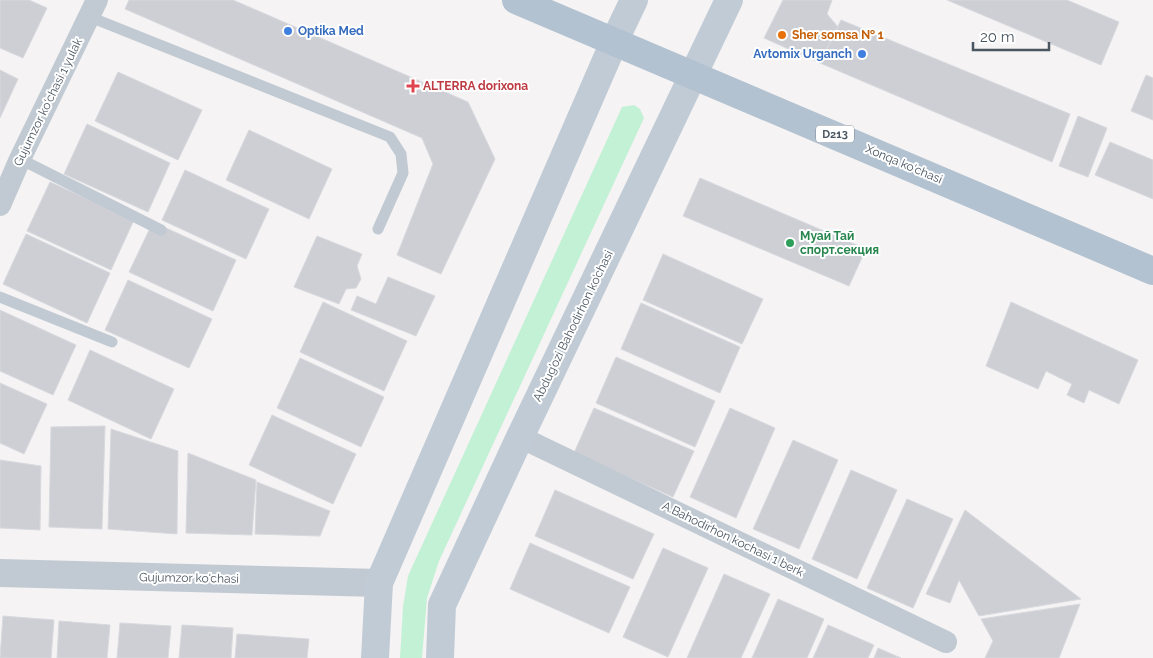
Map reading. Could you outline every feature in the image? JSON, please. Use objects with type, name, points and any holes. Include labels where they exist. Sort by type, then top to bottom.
[{"type":"main road","name":"Xonqa ko'chasi","points":[[516,0],[693,73],[1153,271]]},
{"type":"main road","points":[[375,658],[379,583],[634,0]]},
{"type":"main road","name":"Abdug’ozi Bahodirhon ko’chasi","points":[[440,658],[442,605],[520,437],[729,0]]},
{"type":"street","name":"Gujumzor ko'chasi 1 yulak","points":[[0,205],[20,159],[94,9]]},
{"type":"street","name":"A.Bahodirhon kochasi 1 berk","points":[[520,437],[946,642]]},
{"type":"street","name":"Gujumzor ko'chasi","points":[[0,573],[379,583]]},
{"type":"lane","points":[[94,9],[390,137],[401,154],[403,173],[378,229]]},
{"type":"lane","points":[[20,159],[161,230]]},
{"type":"lane","points":[[0,296],[112,342]]},
{"type":"green space","points":[[634,105],[640,109],[644,118],[439,561],[427,598],[422,658],[400,658],[403,607],[408,576],[622,107]]},
{"type":"building","points":[[0,0],[29,0],[47,8],[23,58],[0,48]]},
{"type":"building","points":[[129,0],[233,0],[468,102],[495,159],[441,274],[397,255],[433,164],[422,138],[125,9]]},
{"type":"building","points":[[783,0],[832,0],[827,14],[838,27],[820,63],[764,38]]},
{"type":"building","points":[[947,0],[1067,0],[1119,22],[1101,65]]},
{"type":"building","points":[[841,20],[1070,114],[1052,162],[820,63]]},
{"type":"building","points":[[0,70],[18,79],[0,118]]},
{"type":"building","points":[[118,72],[202,110],[178,160],[95,121]]},
{"type":"building","points":[[1146,75],[1153,78],[1153,120],[1131,111]]},
{"type":"building","points":[[1078,116],[1107,128],[1088,177],[1059,166]]},
{"type":"building","points":[[87,124],[170,163],[148,212],[64,174]]},
{"type":"building","points":[[249,130],[332,169],[309,219],[226,180]]},
{"type":"building","points":[[1110,142],[1153,160],[1153,199],[1095,175]]},
{"type":"building","points":[[185,170],[269,209],[246,259],[162,220]]},
{"type":"building","points":[[700,178],[866,249],[849,286],[683,216]]},
{"type":"building","points":[[50,182],[134,220],[111,270],[27,231]]},
{"type":"building","points":[[153,222],[236,260],[213,311],[129,272]]},
{"type":"building","points":[[26,234],[110,273],[87,323],[3,284]]},
{"type":"building","points":[[317,236],[362,254],[357,266],[361,279],[356,288],[346,289],[339,304],[294,287]]},
{"type":"building","points":[[663,254],[763,299],[742,344],[643,300]]},
{"type":"building","points":[[388,277],[435,296],[416,336],[351,310],[357,296],[376,304]]},
{"type":"building","points":[[128,280],[212,319],[189,368],[105,330]]},
{"type":"building","points":[[323,302],[407,341],[384,391],[300,352]]},
{"type":"building","points":[[1011,302],[1138,360],[1119,404],[1089,390],[1084,403],[1067,395],[1072,384],[1046,371],[1038,389],[986,366]]},
{"type":"building","points":[[641,303],[740,347],[720,393],[621,349]]},
{"type":"building","points":[[0,310],[76,345],[53,395],[0,371]]},
{"type":"building","points":[[90,350],[174,389],[151,439],[68,400]]},
{"type":"building","points":[[616,357],[715,401],[695,447],[596,403]]},
{"type":"building","points":[[300,358],[384,397],[361,447],[277,408]]},
{"type":"building","points":[[0,383],[47,404],[24,454],[0,443]]},
{"type":"building","points":[[594,408],[694,451],[673,497],[574,453]]},
{"type":"building","points":[[730,408],[775,428],[736,518],[690,497]]},
{"type":"building","points":[[272,415],[356,454],[333,504],[249,465]]},
{"type":"building","points":[[105,426],[102,529],[49,527],[51,427]]},
{"type":"building","points":[[111,429],[178,451],[177,534],[108,529]]},
{"type":"building","points":[[793,440],[838,460],[799,549],[753,529]]},
{"type":"building","points":[[188,453],[256,480],[252,535],[186,533]]},
{"type":"building","points":[[0,460],[41,466],[40,530],[0,528]]},
{"type":"building","points":[[851,470],[897,490],[857,579],[812,559]]},
{"type":"building","points":[[257,482],[330,511],[320,536],[255,534]]},
{"type":"building","points":[[555,490],[654,534],[633,579],[535,536]]},
{"type":"building","points":[[907,499],[953,519],[913,608],[867,588]]},
{"type":"building","points":[[965,510],[1081,599],[979,616],[959,580],[950,603],[926,594]]},
{"type":"building","points":[[530,543],[630,587],[609,633],[510,589]]},
{"type":"building","points":[[663,548],[708,568],[668,657],[623,637]]},
{"type":"building","points":[[724,574],[770,594],[741,658],[687,658]]},
{"type":"building","points":[[778,599],[824,619],[807,658],[752,658]]},
{"type":"building","points":[[1080,604],[1059,658],[985,658],[993,641],[981,619]]},
{"type":"building","points":[[3,616],[54,620],[51,658],[0,658]]},
{"type":"building","points":[[59,621],[110,625],[107,658],[57,658]]},
{"type":"building","points":[[120,623],[171,626],[168,658],[117,658]]},
{"type":"building","points":[[182,625],[233,628],[231,658],[179,658]]},
{"type":"building","points":[[828,625],[874,645],[868,658],[813,658]]},
{"type":"building","points":[[237,634],[309,639],[307,658],[235,658]]},
{"type":"building","points":[[878,648],[901,658],[874,658]]},
{"type":"place","name":"Optika Med","points":[[288,31]]},
{"type":"place","name":"Sher somsa № 1","points":[[782,35]]},
{"type":"place","name":"Avtomix Urganch","points":[[862,54]]},
{"type":"place","name":"ALTERRA dorixona","points":[[413,86]]},
{"type":"place","name":"Муай Тай спорт.секция","points":[[790,243]]}]
